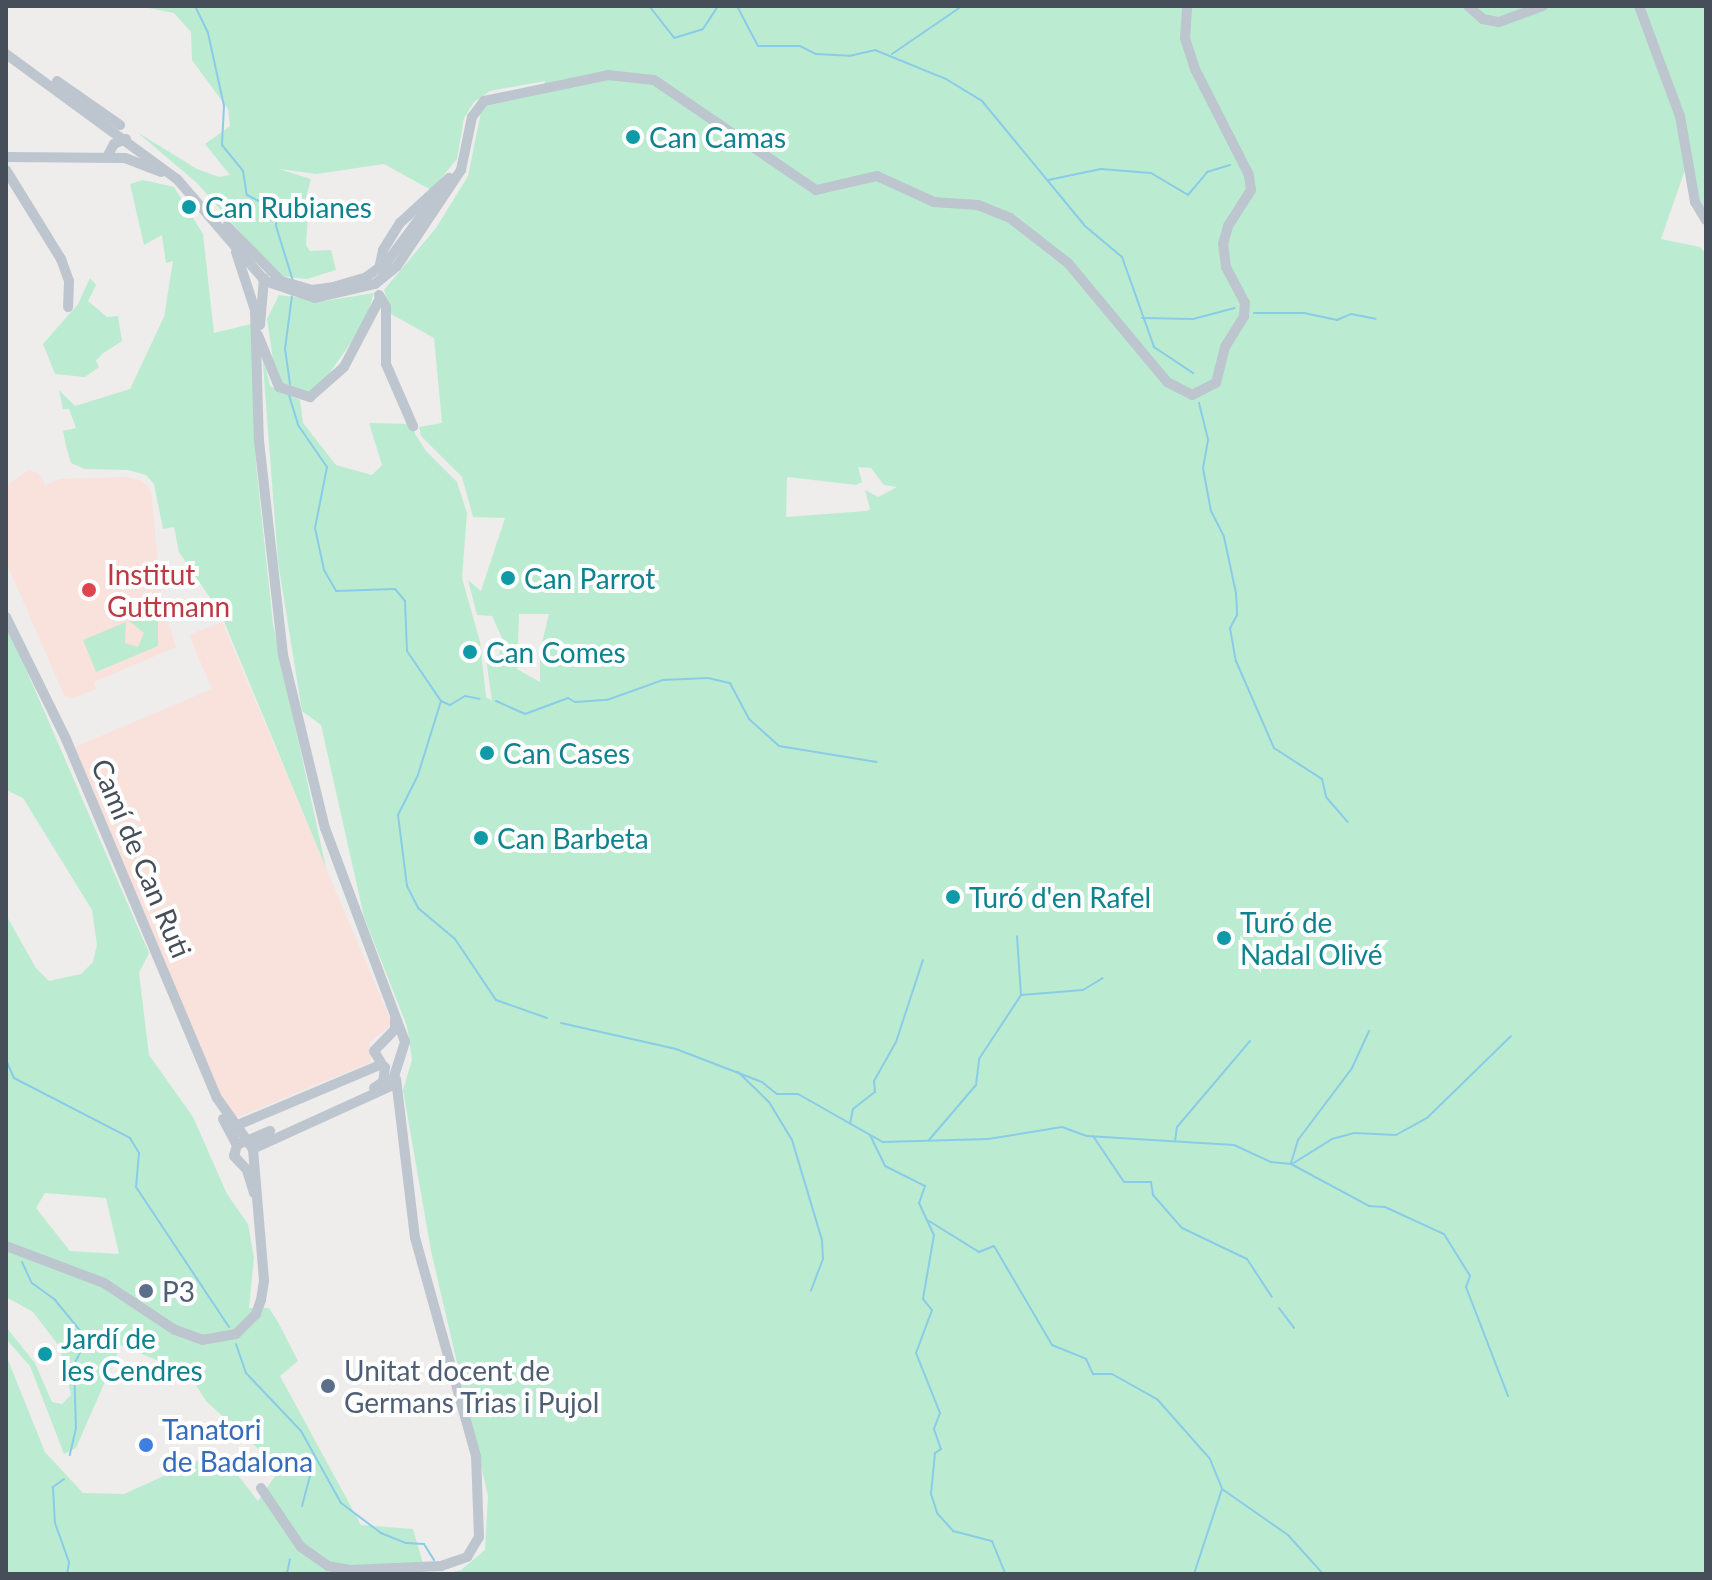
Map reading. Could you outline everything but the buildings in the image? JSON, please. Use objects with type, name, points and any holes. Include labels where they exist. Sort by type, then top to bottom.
[{"type":"street","points":[[6,46],[159,158],[208,200],[265,281],[314,293],[375,284],[397,266],[461,170],[472,117],[494,96],[608,75],[654,80],[816,190],[877,176],[934,202],[978,205],[1010,218],[1068,263],[1167,382],[1199,394],[1216,383],[1225,347],[1246,310],[1226,267],[1223,244],[1251,182],[1195,69],[1185,38],[1187,6]]},
{"type":"street","points":[[1468,6],[1483,19],[1499,22],[1543,6]]},
{"type":"street","points":[[1639,6],[1680,116],[1695,202],[1706,220]]},
{"type":"street","points":[[6,54],[126,139],[182,184],[280,285]]},
{"type":"street","points":[[89,105],[126,139],[159,158]]},
{"type":"street","points":[[104,123],[111,146],[107,157]]},
{"type":"street","points":[[111,146],[126,139]]},
{"type":"street","points":[[125,158],[126,139]]},
{"type":"street","points":[[314,293],[379,269],[465,153]]},
{"type":"street","points":[[6,157],[125,158],[182,184]]},
{"type":"street","points":[[6,170],[61,259],[69,281],[68,307]]},
{"type":"street","points":[[379,269],[392,235],[449,178]]},
{"type":"street","points":[[375,284],[401,251],[402,242],[433,213]]},
{"type":"street","points":[[392,235],[402,242]]},
{"type":"street","points":[[234,240],[253,300],[258,335],[259,441],[283,655],[325,828],[405,1042],[388,1078],[376,1087],[234,1154],[242,1162],[260,1210]]},
{"type":"street","points":[[253,300],[255,286],[265,281]]},
{"type":"street","points":[[258,335],[264,308],[265,281]]},
{"type":"street","points":[[375,284],[386,307],[386,364],[413,426]]},
{"type":"street","points":[[264,308],[280,285]]},
{"type":"street","points":[[258,335],[265,344],[272,377],[290,394],[310,397],[333,382],[380,298]]},
{"type":"street","name":"Camí de Can Ruti","points":[[6,606],[217,1098],[233,1127],[250,1147]]},
{"type":"street","name":"Camí de Can Ruti","points":[[6,617],[19,638]]},
{"type":"street","points":[[261,1488],[301,1547],[328,1566],[350,1570],[441,1566],[467,1557],[479,1537],[476,1456],[415,1238],[388,1078],[374,1051],[395,1029],[395,1015]]},
{"type":"street","points":[[382,1041],[393,1041],[400,1057]]},
{"type":"street","points":[[233,1127],[388,1078]]},
{"type":"street","name":"Camí de Can Ruti","points":[[217,1098],[250,1147]]},
{"type":"street","points":[[242,1162],[250,1147]]},
{"type":"street","points":[[6,1246],[104,1283],[189,1337],[221,1340],[247,1325],[261,1300],[260,1210],[250,1147]]},
{"type":"shaded area","name":"Institut Guttmann","points":[[29,470],[38,473],[45,485],[60,479],[127,477],[142,481],[151,491],[162,603],[176,647],[94,682],[96,689],[74,698],[65,697],[6,562],[6,486]]},
{"type":"shaded area","points":[[222,622],[392,1024],[369,1043],[371,1062],[231,1120],[90,797],[75,747],[212,689],[189,635]]},
{"type":"green space","points":[[139,6],[1706,6],[1706,212],[1685,170],[1661,239],[1700,247],[1706,254],[1706,1574],[445,1574],[461,1570],[485,1550],[488,1496],[431,1251],[403,1090],[412,1060],[407,1026],[364,917],[321,725],[302,711],[278,562],[262,352],[270,386],[300,400],[303,423],[336,465],[372,475],[382,465],[369,423],[409,424],[426,451],[457,482],[467,513],[462,578],[480,642],[486,697],[492,701],[485,651],[498,663],[502,638],[492,616],[477,615],[468,580],[481,591],[505,518],[473,517],[462,477],[421,436],[419,427],[442,423],[434,338],[391,314],[384,290],[436,228],[468,176],[482,107],[543,92],[545,81],[490,91],[474,102],[464,118],[457,159],[431,190],[384,164],[317,174],[279,169],[311,179],[304,205],[308,215],[306,245],[310,251],[331,250],[336,270],[307,279],[279,276],[197,183],[137,132],[197,169],[219,177],[230,175],[205,144],[230,126],[228,109],[192,60],[191,32],[174,13]],"holes":[[[858,467],[871,468],[884,485],[897,487],[878,497],[865,490],[870,509],[866,511],[786,517],[787,477],[856,485],[862,482]],[[519,614],[549,614],[540,651],[540,682],[517,669]]]},
{"type":"green space","points":[[143,180],[174,187],[203,234],[214,333],[251,324],[256,464],[273,624],[326,868],[221,614],[179,552],[174,527],[163,529],[154,484],[146,475],[128,470],[85,469],[71,463],[66,446],[63,431],[76,428],[69,409],[63,409],[59,390],[75,406],[130,389],[164,317],[173,261],[166,263],[162,235],[144,245],[130,184]]},
{"type":"green space","points":[[90,278],[96,285],[88,301],[107,317],[118,316],[122,341],[102,354],[96,361],[99,367],[85,377],[55,374],[43,344],[78,304]]},
{"type":"green space","points":[[374,293],[364,324],[317,391],[297,393],[276,380],[267,319],[279,295],[324,301]]},
{"type":"green space","points":[[141,616],[158,616],[158,646],[96,672],[83,640],[126,622],[125,643],[138,647],[144,633],[129,621]]},
{"type":"green space","points":[[6,623],[149,953],[139,973],[149,1055],[193,1117],[227,1194],[248,1224],[254,1258],[249,1308],[269,1308],[278,1322],[298,1361],[280,1376],[361,1525],[413,1529],[426,1574],[6,1574],[6,1355],[45,1452],[83,1493],[124,1494],[208,1456],[226,1460],[258,1501],[280,1469],[206,1401],[189,1374],[121,1345],[76,1448],[64,1454],[30,1366],[6,1339],[6,1327],[35,1363],[52,1402],[62,1404],[71,1395],[59,1346],[33,1312],[6,1297],[6,915],[36,968],[49,981],[81,974],[93,962],[97,945],[92,910],[23,798],[6,790]],"holes":[[[45,1193],[106,1198],[119,1254],[70,1251],[36,1208]]]},
{"type":"waterway","points":[[195,6],[208,33],[224,106],[222,145],[243,171],[247,195],[278,211],[276,226],[293,281]]},
{"type":"waterway","points":[[642,6],[650,7],[674,38],[703,29],[718,6]]},
{"type":"waterway","points":[[737,6],[758,46],[800,46],[816,54],[849,56],[875,50],[946,79],[982,101],[1085,226],[1122,257],[1154,347],[1193,373]]},
{"type":"waterway","points":[[892,54],[962,6]]},
{"type":"waterway","points":[[1048,180],[1101,169],[1151,173],[1188,195],[1207,172],[1230,165]]},
{"type":"waterway","points":[[290,384],[285,349],[292,296]]},
{"type":"waterway","points":[[1142,318],[1193,319],[1235,308]]},
{"type":"waterway","points":[[1254,313],[1304,313],[1337,320],[1351,314],[1376,319]]},
{"type":"waterway","points":[[289,395],[298,425],[327,467],[315,528],[324,570],[336,591],[395,589],[405,601],[407,651],[441,701],[418,775],[398,815],[407,886],[418,908],[455,939],[496,1000],[547,1018]]},
{"type":"waterway","points":[[1199,403],[1208,440],[1203,468],[1211,511],[1224,537],[1236,593],[1237,615],[1230,628],[1236,661],[1274,748],[1322,779],[1326,797],[1348,822]]},
{"type":"waterway","points":[[496,701],[525,714],[568,698],[575,702],[607,700],[663,680],[708,678],[730,683],[749,719],[779,746],[877,762]]},
{"type":"waterway","points":[[441,701],[450,705],[465,696],[480,699]]},
{"type":"waterway","points":[[929,1140],[976,1085],[979,1059],[1021,995],[1017,936]]},
{"type":"waterway","points":[[850,1124],[853,1109],[875,1092],[874,1081],[896,1042],[923,960]]},
{"type":"waterway","points":[[1021,995],[1083,990],[1103,978]]},
{"type":"waterway","points":[[561,1023],[676,1049],[762,1082],[777,1094],[798,1094],[883,1142],[988,1139],[1062,1127],[1087,1136],[1234,1145],[1271,1162],[1291,1164],[1369,1206],[1385,1207],[1444,1234],[1470,1276],[1466,1287],[1508,1396]]},
{"type":"waterway","points":[[1291,1163],[1298,1140],[1352,1068],[1369,1031]]},
{"type":"waterway","points":[[1292,1164],[1332,1139],[1354,1133],[1396,1135],[1427,1118],[1511,1036]]},
{"type":"waterway","points":[[1175,1141],[1177,1127],[1250,1041]]},
{"type":"waterway","points":[[6,1060],[14,1078],[130,1138],[139,1153],[136,1187],[229,1327]]},
{"type":"waterway","points":[[738,1072],[769,1102],[792,1140],[822,1240],[823,1259],[811,1291]]},
{"type":"waterway","points":[[870,1135],[885,1166],[925,1186],[919,1203],[934,1235],[923,1299],[932,1310],[916,1353],[940,1413],[934,1429],[941,1449],[935,1453],[931,1494],[937,1513],[953,1531],[992,1541],[1005,1574]]},
{"type":"waterway","points":[[1093,1136],[1124,1182],[1151,1182],[1153,1195],[1182,1228],[1247,1259],[1272,1297]]},
{"type":"waterway","points":[[929,1221],[979,1252],[994,1246],[1052,1345],[1086,1359],[1093,1374],[1112,1374],[1157,1399],[1210,1459],[1222,1489],[1288,1535],[1323,1574]]},
{"type":"waterway","points":[[22,1262],[32,1283],[55,1300],[87,1339],[74,1365],[76,1428],[70,1455]]},
{"type":"waterway","points":[[1279,1308],[1294,1328]]},
{"type":"waterway","points":[[236,1344],[246,1373],[301,1431],[341,1503],[381,1533],[406,1543],[424,1544],[434,1560]]},
{"type":"waterway","points":[[302,1506],[314,1461]]},
{"type":"waterway","points":[[64,1479],[53,1487],[55,1523],[69,1562],[67,1574]]},
{"type":"waterway","points":[[1194,1574],[1222,1489]]},
{"type":"waterway","points":[[287,1574],[290,1559]]},
{"type":"place","name":"Can Camas","points":[[633,137]]},
{"type":"place","name":"Can Rubianes","points":[[189,207]]},
{"type":"place","name":"Can Parrot","points":[[508,578]]},
{"type":"place","name":"Institut Guttmann","points":[[89,590]]},
{"type":"place","name":"Can Comes","points":[[470,652]]},
{"type":"place","name":"Can Cases","points":[[487,753]]},
{"type":"place","name":"Can Barbeta","points":[[481,838]]},
{"type":"place","name":"Turó d'en Rafel","points":[[953,897]]},
{"type":"place","name":"Turó de Nadal Olivé","points":[[1224,938]]},
{"type":"place","name":"P3","points":[[146,1291]]},
{"type":"place","name":"Jardí de les Cendres","points":[[45,1354]]},
{"type":"place","name":"Unitat docent de Germans Trias i Pujol","points":[[328,1386]]},
{"type":"place","name":"Tanatori de Badalona","points":[[146,1445]]}]
